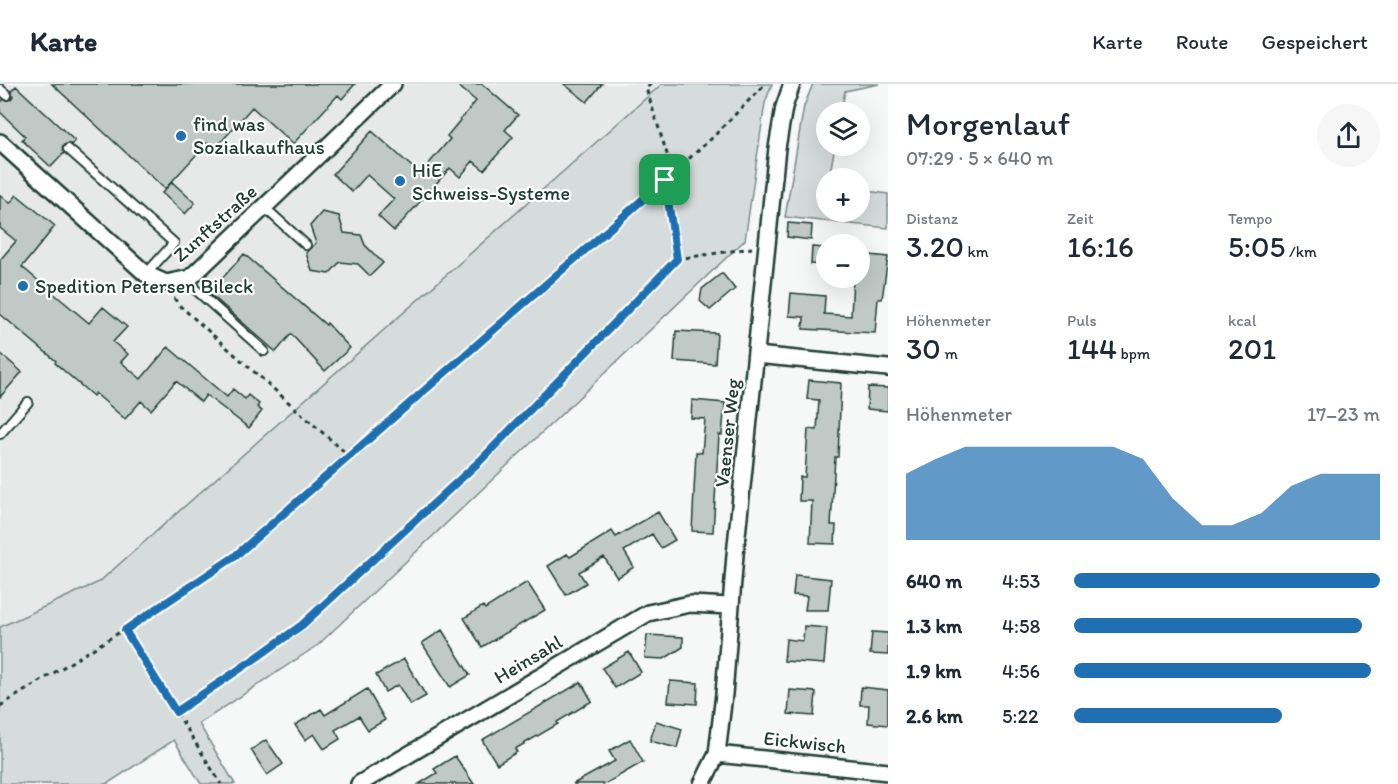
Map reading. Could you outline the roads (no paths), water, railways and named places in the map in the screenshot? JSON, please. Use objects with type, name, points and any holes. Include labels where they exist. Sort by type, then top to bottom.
[{"type":"street","name":"Zunftstraße","points":[[0,142],[146,274],[166,283],[190,278],[393,84]]},
{"type":"street","name":"Vaenser Weg","points":[[702,784],[717,754],[777,147],[784,107],[792,84]]},
{"type":"street","points":[[756,355],[888,368]]},
{"type":"street","name":"Heinsahl","points":[[359,784],[648,613],[690,604],[730,606]]},
{"type":"street","name":"Eickwisch","points":[[717,754],[888,772]]},
{"type":"lane","points":[[0,89],[7,95]]},
{"type":"lane","points":[[68,149],[174,243],[146,274]]},
{"type":"lane","points":[[264,207],[306,245]]},
{"type":"lane","points":[[184,279],[264,351]]},
{"type":"lane","points":[[0,434],[28,402]]},
{"type":"place","name":"find was Sozialkaufhaus","points":[[181,136]]},
{"type":"place","name":"HiE Schweiss-Systeme","points":[[400,181]]},
{"type":"place","name":"Spedition Petersen Bileck","points":[[23,286]]}]
